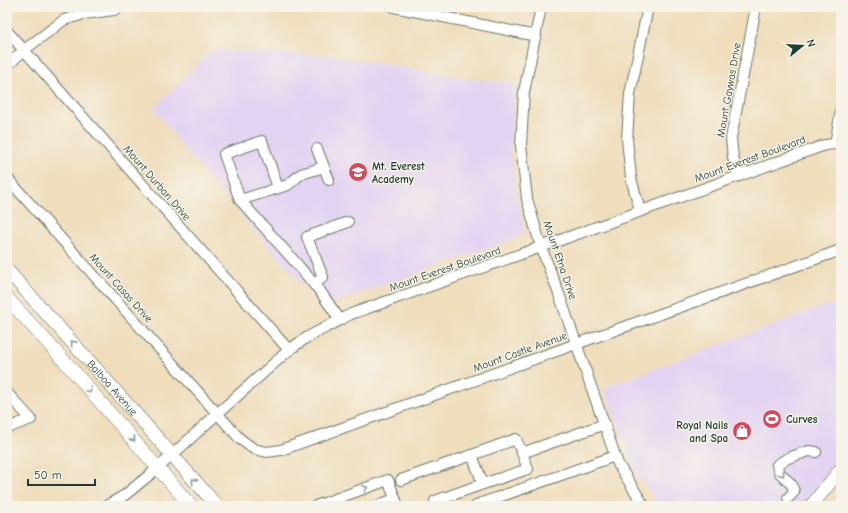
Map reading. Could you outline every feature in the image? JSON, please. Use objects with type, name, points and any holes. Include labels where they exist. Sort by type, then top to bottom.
[{"type":"main road","name":"Balboa Avenue","points":[[7,270],[217,506]]},
{"type":"main road","name":"Balboa Avenue","points":[[7,298],[68,365],[191,506]]},
{"type":"main road","points":[[811,506],[841,469]]},
{"type":"street","points":[[7,66],[24,50],[64,20],[84,14],[114,10],[120,7]]},
{"type":"street","points":[[394,7],[433,11],[536,36]]},
{"type":"street","name":"Mount Etna Drive","points":[[541,7],[524,92],[521,145],[527,199],[541,247],[559,294],[618,464],[645,506]]},
{"type":"street","points":[[640,211],[631,178],[627,139],[630,94],[648,7]]},
{"type":"street","name":"Mount Gaywas Drive","points":[[739,176],[733,158],[731,138],[756,7]]},
{"type":"street","name":"Mount Durban Drive","points":[[7,31],[290,350]]},
{"type":"street","points":[[838,145],[841,111]]},
{"type":"street","points":[[278,188],[262,141],[224,154],[240,200],[314,285],[340,320]]},
{"type":"street","name":"Mount Everest Boulevard","points":[[106,506],[125,495],[158,468],[290,350],[306,338],[351,314],[825,145],[838,145]]},
{"type":"street","points":[[317,149],[329,180]]},
{"type":"street","points":[[240,200],[288,184],[301,174],[324,166]]},
{"type":"street","name":"Mount Casas Drive","points":[[7,178],[217,414]]},
{"type":"street","points":[[314,285],[322,277],[307,237],[348,222]]},
{"type":"street","name":"Mount Castle Avenue","points":[[217,414],[240,440],[254,449],[267,452],[281,450],[841,250]]},
{"type":"street","points":[[7,393],[31,419],[7,428]]},
{"type":"street","points":[[522,453],[605,424]]},
{"type":"street","points":[[401,480],[516,440],[528,469],[435,501]]},
{"type":"street","points":[[788,498],[794,492],[792,485],[780,472],[777,465],[788,458],[809,451],[816,452]]},
{"type":"street","points":[[472,455],[483,484]]},
{"type":"street","points":[[476,506],[615,456]]},
{"type":"street","points":[[316,506],[388,480],[397,502],[376,506]]},
{"type":"shaded area","name":"Mt. Everest Academy","points":[[213,50],[330,55],[468,79],[515,83],[510,151],[525,235],[322,307],[188,154],[154,108]]},
{"type":"shaded area","points":[[841,300],[841,454],[814,492],[799,506],[659,506],[636,472],[604,388]]},
{"type":"place","name":"Mt. Everest Academy","points":[[358,172]]},
{"type":"place","name":"Curves","points":[[772,419]]},
{"type":"place","name":"Royal Nails and Spa","points":[[742,431]]}]
